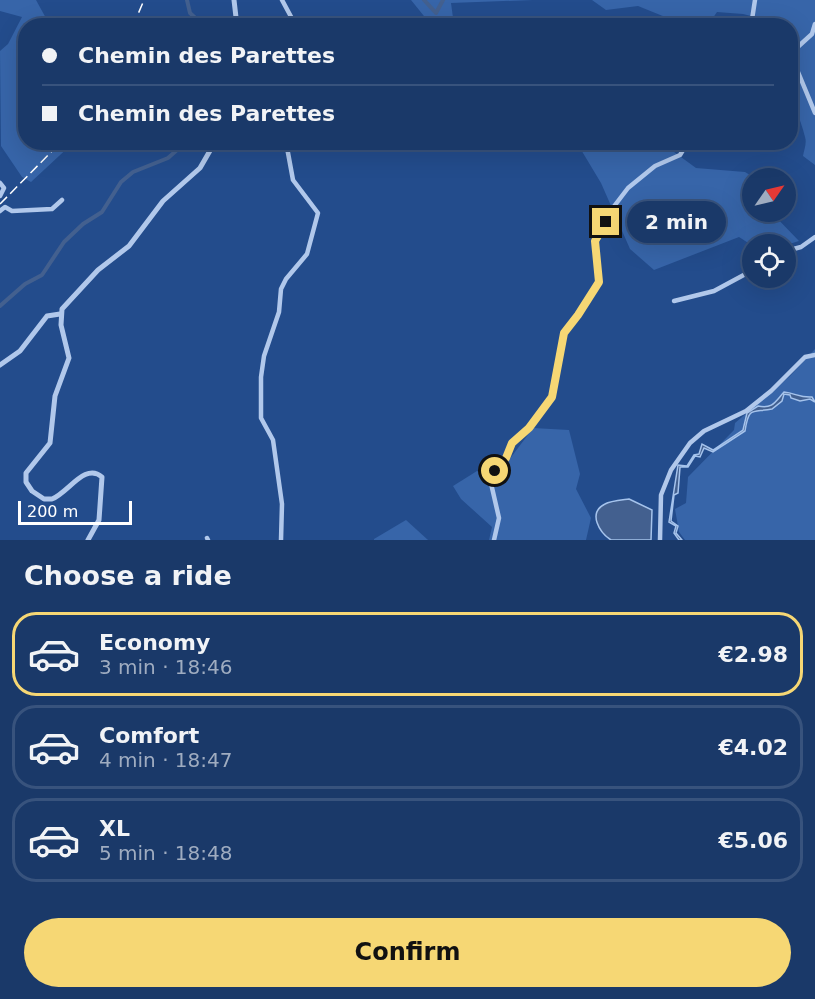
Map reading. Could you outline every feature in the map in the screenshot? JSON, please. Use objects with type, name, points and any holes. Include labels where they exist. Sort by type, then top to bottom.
[{"type":"street","points":[[234,0],[236,18]]},
{"type":"street","points":[[282,0],[292,18]]},
{"type":"street","points":[[752,18],[755,0]]},
{"type":"street","points":[[798,47],[812,34],[815,24]]},
{"type":"street","points":[[798,72],[815,113]]},
{"type":"street","points":[[88,540],[99,520],[104,480],[99,474],[88,473],[52,499],[38,496],[26,482],[26,473],[30,465],[50,442],[55,396],[69,358],[60,314],[66,303],[98,270],[129,246],[163,201],[200,168],[210,150]]},
{"type":"street","points":[[281,540],[282,504],[273,440],[261,418],[261,376],[264,356],[279,312],[281,290],[286,279],[307,254],[318,213],[293,180],[287,150]]},
{"type":"street","points":[[494,540],[499,518],[490,479],[506,458],[512,443],[529,428],[552,397],[564,333],[599,282],[594,248],[597,236],[621,195],[655,166],[683,153],[684,150]]},
{"type":"street","points":[[0,183],[4,188],[0,196]]},
{"type":"street","points":[[0,211],[5,207],[12,211],[52,209],[62,200]]},
{"type":"street","points":[[796,249],[801,248],[815,237]]},
{"type":"street","points":[[674,301],[714,291],[742,276]]},
{"type":"street","points":[[0,365],[20,351],[46,316],[60,314]]},
{"type":"street","points":[[660,540],[661,495],[671,470],[690,443],[704,431],[746,411],[771,391],[804,357],[815,354]]},
{"type":"shaded area","points":[[0,0],[36,0],[46,18],[21,18],[0,11]]},
{"type":"shaded area","points":[[411,0],[533,0],[451,3],[453,18],[426,18]]},
{"type":"shaded area","points":[[592,0],[815,0],[815,165],[803,156],[806,139],[798,115],[798,18],[759,18],[717,12],[713,18],[668,18],[638,6],[606,10]]},
{"type":"shaded area","points":[[18,25],[18,150],[65,150],[31,182],[22,177],[1,146],[0,51],[8,44]]},
{"type":"shaded area","points":[[581,150],[671,150],[696,168],[742,172],[742,222],[781,222],[792,234],[742,234],[742,239],[739,237],[654,270],[630,249],[601,183]]},
{"type":"shaded area","points":[[815,349],[815,540],[685,540],[679,532],[675,509],[686,503],[688,477],[734,430],[735,423],[790,376]]},
{"type":"shaded area","points":[[784,392],[812,397],[815,402],[810,399],[800,401],[784,394],[782,401],[772,409],[750,414],[745,431],[713,452],[704,448],[700,457],[695,456],[688,467],[680,467],[678,493],[674,495],[671,521],[678,526],[676,533],[682,540],[679,540],[674,533],[676,526],[669,522],[678,465],[687,466],[694,455],[699,454],[702,444],[713,450],[743,430],[747,413],[758,406],[770,406]]},
{"type":"shaded area","points":[[533,428],[569,430],[580,474],[576,489],[591,518],[586,540],[489,540],[492,527],[461,499],[453,486],[477,471],[494,480]]},
{"type":"shaded area","points":[[629,499],[652,510],[651,540],[611,540],[597,523],[597,512],[605,504]]},
{"type":"shaded area","points":[[406,520],[428,540],[374,540],[374,539]]},
{"type":"waterway","points":[[187,0],[190,13],[195,18]]},
{"type":"waterway","points":[[424,0],[436,13],[443,0]]},
{"type":"waterway","points":[[0,306],[25,284],[42,275],[64,242],[83,224],[102,212],[121,182],[133,172],[168,158],[177,150]]},
{"type":"railway","points":[[136,18],[144,0]]},
{"type":"railway","points":[[0,204],[53,150]]},
{"type":"route","points":[[495,471],[506,458],[512,443],[529,428],[552,397],[565,329],[578,315],[599,282],[600,276],[594,248],[597,236],[606,222]]}]
